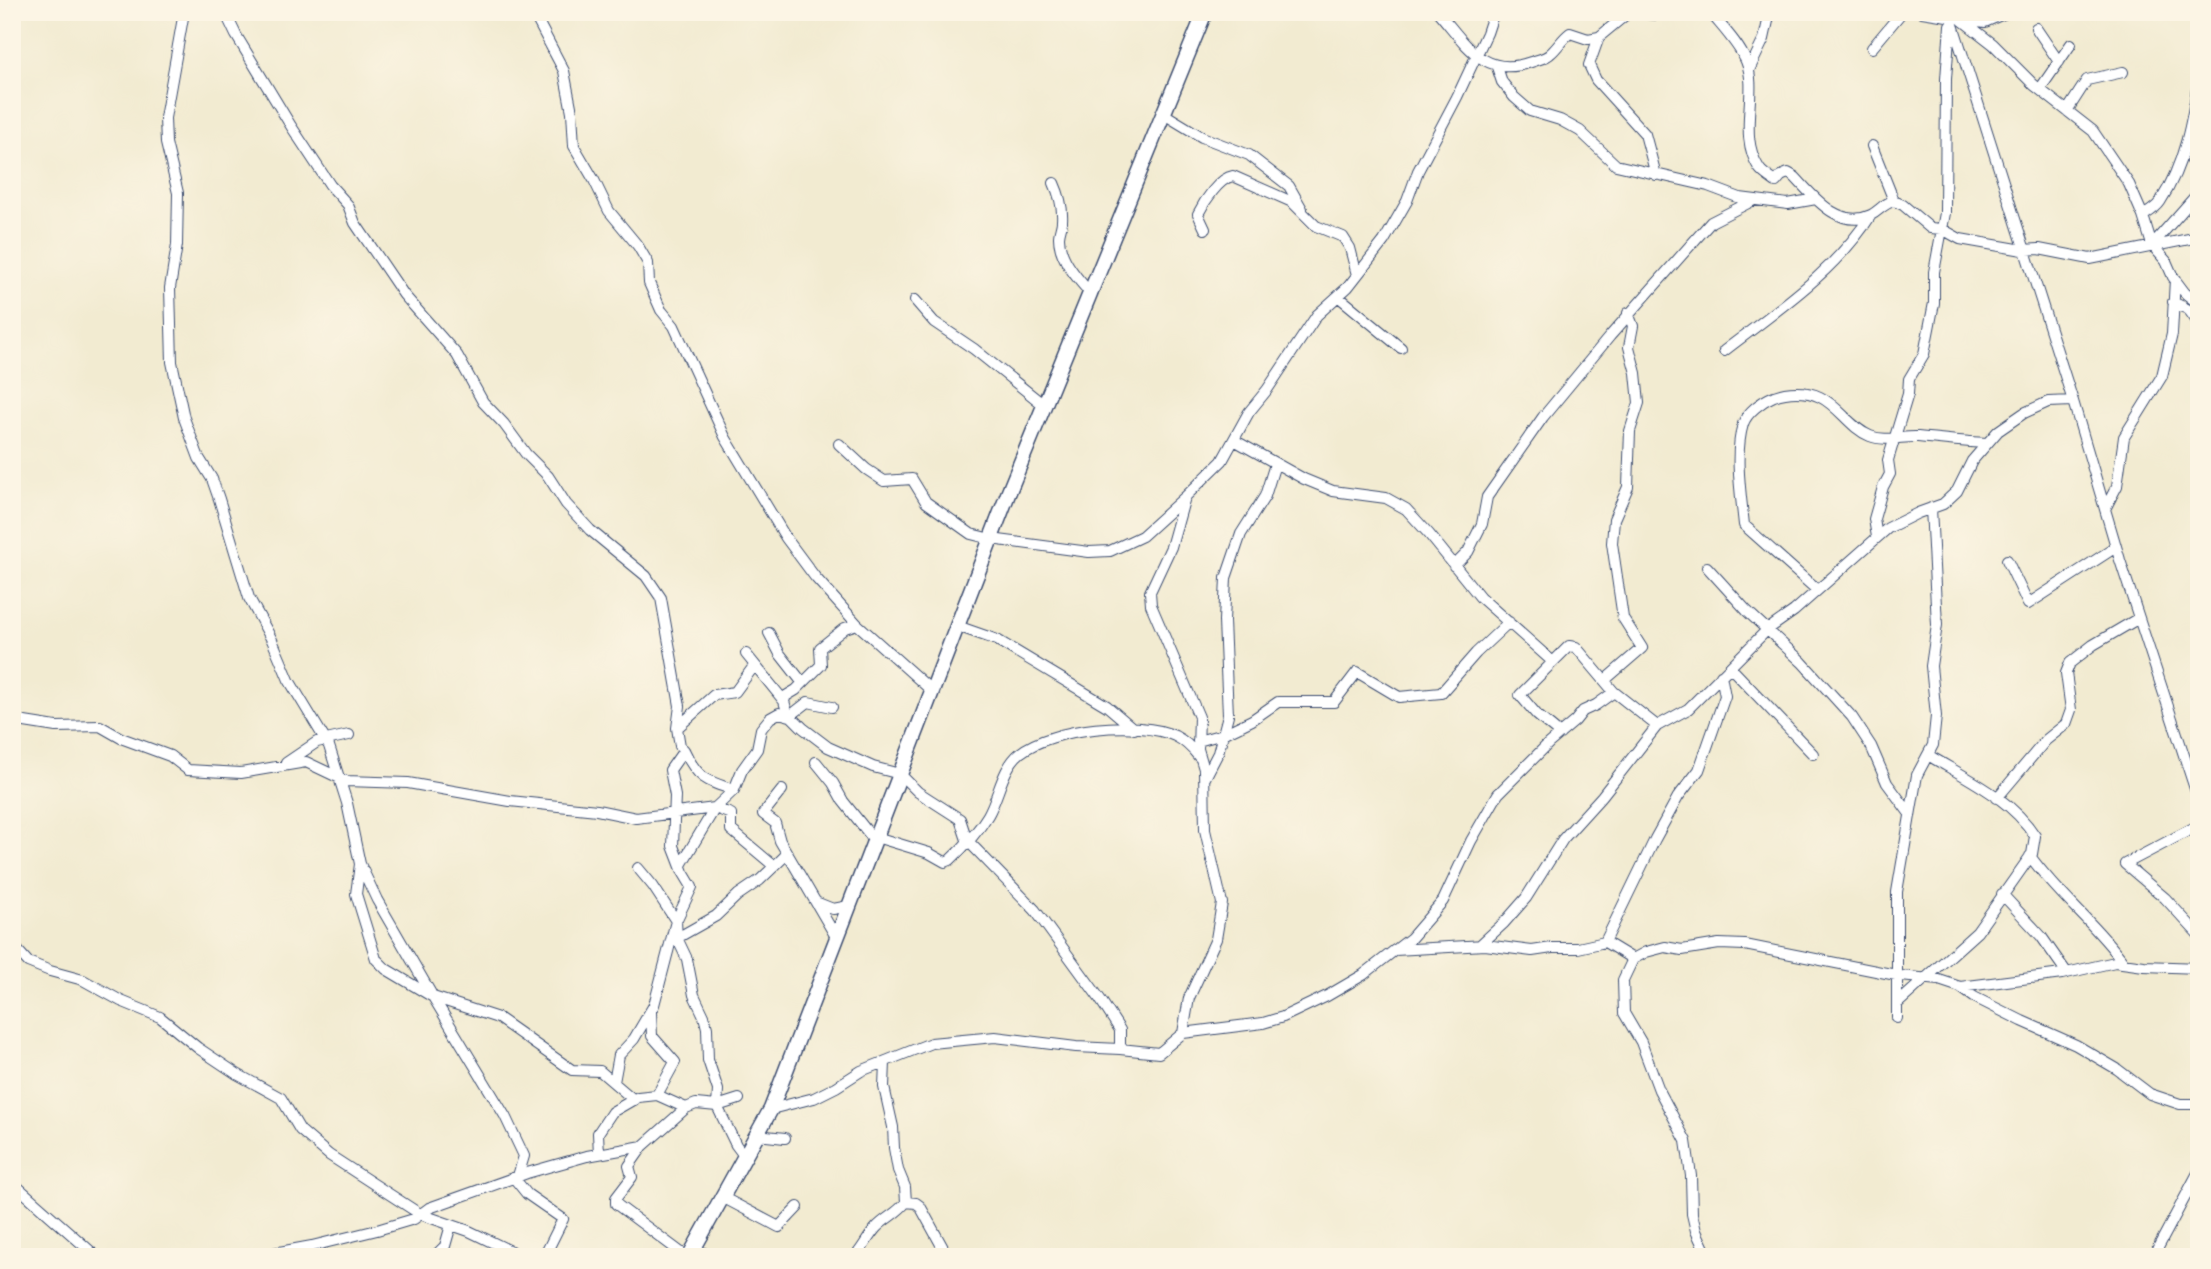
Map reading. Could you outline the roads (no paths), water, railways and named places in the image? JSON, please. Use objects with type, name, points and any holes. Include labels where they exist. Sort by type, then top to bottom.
[{"type":"street","points":[[184,12],[164,118],[166,143],[178,193],[177,245],[170,288],[172,362],[188,429],[199,458],[212,479],[249,598],[272,640],[289,680],[326,740],[339,778],[360,864],[377,900],[505,1116],[524,1156],[516,1177]]},
{"type":"street","points":[[225,12],[291,126],[330,185],[348,205],[355,223],[397,285],[463,363],[483,402],[526,454],[548,475],[566,504],[590,530],[646,576],[661,598],[680,706],[677,727],[680,746],[695,771],[710,781],[734,790]]},
{"type":"street","points":[[533,12],[564,71],[572,112],[574,146],[609,211],[638,246],[648,263],[649,283],[661,310],[674,326],[725,437],[786,538],[815,577],[857,624],[932,691]]},
{"type":"street","points":[[690,1254],[771,1109],[991,539],[1205,12]]},
{"type":"street","points":[[1438,12],[1476,55],[1497,67],[1521,65],[1550,54],[1570,33],[1588,39],[1599,37]]},
{"type":"street","points":[[839,444],[866,469],[884,481],[912,479],[926,502],[971,534],[1089,552],[1110,551],[1142,536],[1222,461],[1249,412],[1267,390],[1304,332],[1317,315],[1339,298],[1396,222],[1418,171],[1447,118],[1494,12]]},
{"type":"street","points":[[1657,175],[1645,134],[1596,80],[1588,65],[1599,37],[1628,13],[1665,15],[1674,12]]},
{"type":"street","points":[[1710,12],[1746,60],[1750,93],[1747,116],[1750,145],[1759,169],[1776,182],[1788,173],[1795,177],[1833,214],[1861,218],[1872,215]]},
{"type":"street","points":[[1748,70],[1764,39],[1770,12]]},
{"type":"street","points":[[1820,12],[1835,12]]},
{"type":"street","points":[[1872,48],[1902,12]]},
{"type":"street","points":[[1922,12],[1950,15],[1962,20],[1993,44],[2040,89],[2093,131],[2129,184],[2152,246],[2166,261],[2185,293],[2199,304]]},
{"type":"street","points":[[1962,20],[1985,22],[2008,12]]},
{"type":"street","points":[[1877,537],[1874,519],[1883,487],[1890,474],[1888,460],[1908,394],[1909,379],[1924,354],[1934,303],[1934,272],[1945,213],[1946,79],[1950,15]]},
{"type":"street","points":[[1950,15],[2073,401],[2116,547],[2199,801]]},
{"type":"street","points":[[2036,28],[2059,62]]},
{"type":"street","points":[[2040,89],[2071,44]]},
{"type":"street","points":[[1497,67],[1503,82],[1514,97],[1530,111],[1560,120],[1580,131],[1616,165],[1708,186],[1740,198],[1788,204],[1816,199]]},
{"type":"street","points":[[2067,111],[2087,80],[2123,72]]},
{"type":"street","points":[[2143,216],[2159,204],[2179,161],[2191,127],[2199,75]]},
{"type":"street","points":[[1164,114],[1202,137],[1250,155],[1289,186],[1304,212]]},
{"type":"street","points":[[1872,146],[1894,201]]},
{"type":"street","points":[[1205,229],[1198,214],[1202,205],[1221,180],[1233,176],[1292,202],[1316,226],[1343,236],[1350,248],[1357,275]]},
{"type":"street","points":[[1054,183],[1059,194],[1062,220],[1059,238],[1063,252],[1072,272],[1091,294]]},
{"type":"street","points":[[2152,246],[2199,192]]},
{"type":"street","points":[[1454,566],[1468,552],[1482,524],[1487,497],[1544,417],[1628,313],[1711,222],[1754,200]]},
{"type":"street","points":[[1724,351],[1826,269],[1856,239],[1872,215],[1885,203],[1894,201],[1903,205],[1930,228],[1942,229],[1960,239],[2024,250],[2039,249],[2090,259],[2199,237]]},
{"type":"street","points":[[2105,509],[2117,486],[2124,437],[2162,376],[2172,334],[2175,279]]},
{"type":"street","points":[[2185,293],[2199,292]]},
{"type":"street","points":[[1339,298],[1401,348]]},
{"type":"street","points":[[915,300],[934,322],[974,349],[1045,405]]},
{"type":"street","points":[[2173,302],[2189,310],[2199,324]]},
{"type":"street","points":[[1605,680],[1642,648],[1623,618],[1612,543],[1614,519],[1628,487],[1630,431],[1639,403],[1636,373],[1629,347],[1633,326],[1628,313]]},
{"type":"street","points":[[1817,590],[1744,525],[1739,486],[1744,422],[1762,401],[1786,391],[1818,395],[1833,405],[1852,424],[1871,436],[1987,443]]},
{"type":"street","points":[[1480,945],[1527,898],[1563,839],[1602,796],[1657,726],[1688,709],[1767,630],[1888,528],[1943,504],[1957,491],[1972,461],[1998,431],[2024,413],[2048,402],[2073,401]]},
{"type":"street","points":[[1234,440],[1275,464],[1333,491],[1386,498],[1406,509],[1480,597],[1553,662]]},
{"type":"street","points":[[1205,778],[1218,754],[1228,715],[1224,621],[1226,578],[1241,534],[1265,496],[1275,464]]},
{"type":"street","points":[[1183,1033],[1189,998],[1216,939],[1222,903],[1205,830],[1205,778],[1198,741],[1199,716],[1152,605],[1150,592],[1171,547],[1185,497]]},
{"type":"street","points":[[1897,1018],[1898,892],[1917,775],[1934,745],[1936,716],[1931,666],[1937,625],[1931,508]]},
{"type":"street","points":[[2007,560],[2028,604],[2116,547]]},
{"type":"street","points":[[1707,567],[1852,717],[1871,746],[1887,783],[1910,814]]},
{"type":"street","points":[[1997,798],[2046,740],[2066,724],[2071,710],[2066,673],[2070,663],[2093,645],[2139,618]]},
{"type":"street","points":[[1198,741],[1223,734],[1252,720],[1278,702],[1334,702],[1357,672],[1399,697],[1441,693],[1476,653],[1509,622]]},
{"type":"street","points":[[784,701],[786,695],[796,690],[821,665],[820,648],[845,628],[857,624]]},
{"type":"street","points":[[957,626],[997,640],[1107,705],[1135,729]]},
{"type":"street","points":[[769,633],[780,654],[802,682]]},
{"type":"street","points":[[1560,734],[1537,715],[1520,695],[1569,646],[1576,647],[1614,692],[1657,726]]},
{"type":"street","points":[[746,654],[784,701],[790,716]]},
{"type":"street","points":[[677,727],[714,695],[734,692],[754,666]]},
{"type":"street","points":[[1730,667],[1813,754]]},
{"type":"street","points":[[1605,942],[1655,839],[1678,797],[1699,769],[1725,695],[1721,676]]},
{"type":"street","points":[[771,1109],[814,1098],[861,1071],[931,1043],[995,1037],[1159,1053],[1183,1033],[1264,1023],[1327,996],[1363,975],[1411,939],[1443,901],[1471,841],[1498,794],[1583,711],[1597,705],[1614,692]]},
{"type":"street","points":[[790,716],[808,702],[832,707]]},
{"type":"street","points":[[681,865],[715,808],[734,790],[742,770],[757,749],[761,729],[770,718],[779,713],[790,716],[828,747],[873,767],[900,774],[918,792],[960,819],[969,842],[1035,910],[1116,1023],[1120,1030],[1120,1049]]},
{"type":"street","points":[[12,720],[57,727],[100,726],[121,738],[170,756],[188,770],[241,773],[306,762],[346,781],[408,783],[510,801],[597,810],[636,818],[715,808],[729,811],[731,830],[774,866]]},
{"type":"street","points":[[817,762],[843,802],[875,838],[929,853],[945,862],[969,842],[990,812],[1005,774],[1018,754],[1060,734],[1101,727],[1172,734],[1188,743],[1200,759]]},
{"type":"street","points":[[282,765],[317,742],[349,735]]},
{"type":"street","points":[[614,1082],[619,1055],[634,1039],[651,1012],[676,921],[692,887],[673,846],[675,796],[670,770],[684,750]]},
{"type":"street","points":[[1896,1004],[1977,932],[2030,856],[2035,836],[2027,824],[1984,787],[1928,755]]},
{"type":"street","points":[[782,790],[763,814],[775,823],[780,841],[836,937]]},
{"type":"street","points":[[2199,825],[2125,864],[2165,898],[2199,935]]},
{"type":"street","points":[[677,938],[716,916],[787,854]]},
{"type":"street","points":[[2030,856],[2048,882],[2106,938],[2124,963]]},
{"type":"street","points":[[360,864],[356,894],[376,959],[386,969],[433,997],[498,1018],[572,1070],[600,1070],[634,1100]]},
{"type":"street","points":[[638,868],[676,921],[677,938],[688,959],[694,995],[707,1028],[708,1060],[718,1090],[718,1106],[736,1145],[745,1157]]},
{"type":"street","points":[[2003,894],[2041,936],[2067,973]]},
{"type":"street","points":[[817,903],[833,909],[849,906]]},
{"type":"street","points":[[1395,950],[1480,945],[1532,951],[1578,948],[1605,942],[1633,960]]},
{"type":"street","points":[[12,944],[28,962],[83,979],[121,1001],[160,1017],[208,1054],[281,1098],[300,1130],[329,1155],[420,1214],[452,1225],[523,1257]]},
{"type":"street","points":[[1709,1257],[1696,1231],[1686,1141],[1659,1090],[1641,1042],[1625,1013],[1623,980],[1633,960],[1646,952],[1665,947],[1682,950],[1718,944],[1745,945],[1896,975],[1925,978],[1960,987],[2022,1021],[2076,1045],[2117,1069],[2150,1094],[2180,1104],[2199,1104]]},
{"type":"street","points":[[1960,987],[2067,973],[2115,962],[2199,968]]},
{"type":"street","points":[[651,1012],[652,1036],[675,1062],[657,1095]]},
{"type":"street","points":[[857,1256],[877,1227],[898,1213],[906,1202],[884,1087],[885,1062]]},
{"type":"street","points":[[599,1154],[598,1133],[612,1112],[634,1100],[657,1095],[685,1108]]},
{"type":"street","points":[[710,1257],[690,1254],[616,1205],[615,1198],[632,1177],[629,1166],[643,1146],[685,1108],[696,1104],[718,1106],[739,1099]]},
{"type":"street","points":[[757,1135],[785,1138]]},
{"type":"street","points":[[252,1257],[377,1230],[414,1219],[429,1208],[516,1177],[587,1156],[643,1146]]},
{"type":"street","points":[[2152,1257],[2199,1171]]},
{"type":"street","points":[[516,1177],[527,1194],[563,1219],[544,1257]]},
{"type":"street","points":[[12,1182],[97,1257]]},
{"type":"street","points":[[723,1198],[779,1227],[798,1207]]},
{"type":"street","points":[[906,1202],[920,1206],[948,1257]]},
{"type":"street","points":[[434,1257],[445,1246],[452,1225]]},
{"type":"street","points":[[445,1246],[453,1257]]}]
